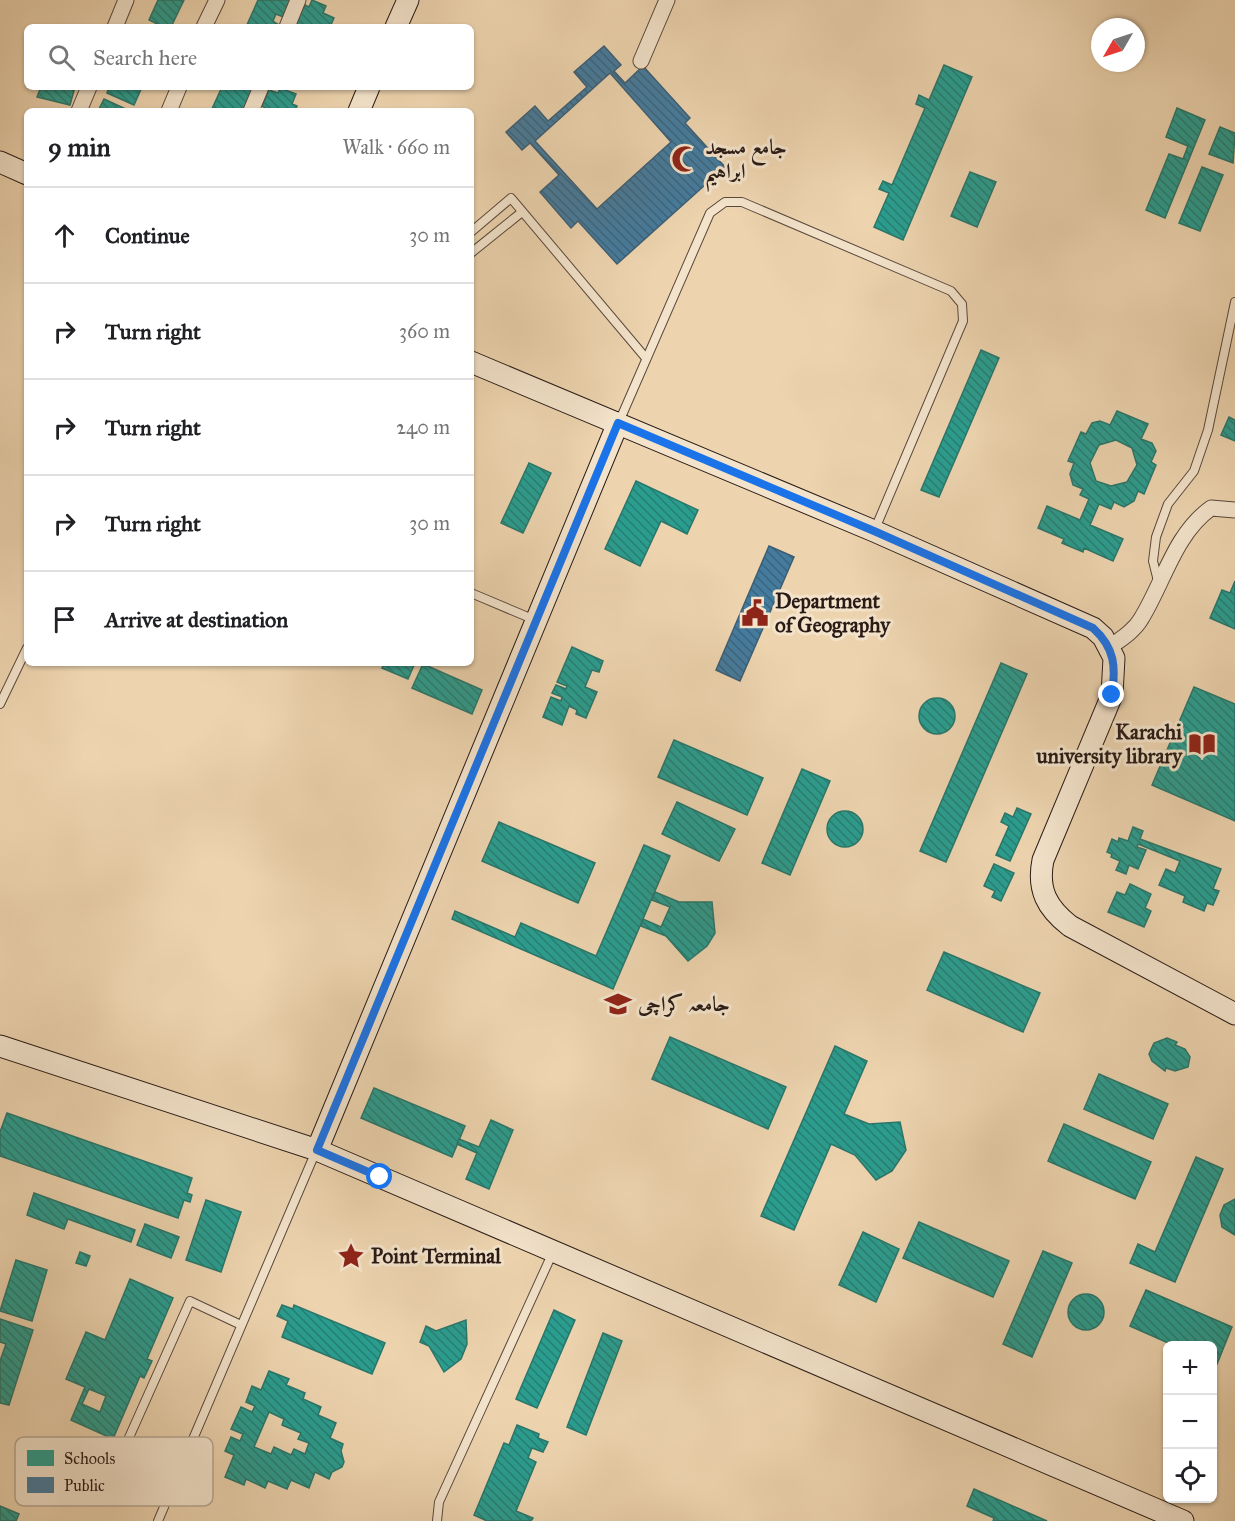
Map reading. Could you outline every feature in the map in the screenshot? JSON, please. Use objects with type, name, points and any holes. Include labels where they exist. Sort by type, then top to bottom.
[{"type":"street","points":[[116,24],[126,0]]},
{"type":"street","points":[[205,24],[217,0]]},
{"type":"street","points":[[287,24],[298,0]]},
{"type":"street","points":[[397,24],[408,0]]},
{"type":"street","points":[[641,61],[667,0]]},
{"type":"street","points":[[80,108],[88,90]]},
{"type":"street","points":[[170,108],[178,90]]},
{"type":"street","points":[[252,108],[260,90]]},
{"type":"street","points":[[360,108],[368,90]]},
{"type":"street","points":[[0,162],[24,173]]},
{"type":"street","points":[[474,363],[874,531],[1093,628],[1110,647],[1115,674],[1112,695],[1044,860],[1040,875],[1044,897],[1049,906],[1070,926],[1235,1014]]},
{"type":"street","points":[[317,1150],[618,423]]},
{"type":"street","points":[[1110,647],[1129,633],[1141,619],[1158,581],[1195,520],[1211,508],[1235,510]]},
{"type":"street","points":[[0,1046],[317,1150],[1183,1521]]},
{"type":"lane","points":[[474,229],[511,198],[645,357]]},
{"type":"lane","points":[[618,423],[710,213],[725,202],[742,202],[951,291],[962,304],[963,321],[874,531]]},
{"type":"lane","points":[[474,251],[522,212]]},
{"type":"lane","points":[[1158,581],[1153,561],[1156,537],[1168,504],[1194,471],[1208,430],[1235,302]]},
{"type":"lane","points":[[474,594],[536,621]]},
{"type":"lane","points":[[0,704],[24,654]]},
{"type":"lane","points":[[194,1437],[317,1150]]},
{"type":"lane","points":[[437,1521],[439,1502],[554,1251]]},
{"type":"lane","points":[[129,1437],[190,1300],[241,1325]]},
{"type":"lane","points":[[158,1521],[164,1506]]},
{"type":"building: Schools","points":[[158,0],[184,0],[172,24],[157,24],[149,20]]},
{"type":"building: Schools","points":[[258,0],[294,0],[286,18],[276,14],[273,21],[278,24],[247,24]]},
{"type":"building: Schools","points":[[312,0],[326,6],[323,13],[334,18],[331,24],[295,24],[303,4],[309,7]]},
{"type":"building: Schools","points":[[944,65],[972,77],[903,240],[874,227],[889,193],[879,189],[883,181],[892,185],[925,108],[916,104],[919,95],[929,100]]},
{"type":"building: Schools","points":[[40,90],[74,90],[70,105],[37,97]]},
{"type":"building: Schools","points":[[108,90],[141,90],[134,105],[107,93]]},
{"type":"building: Schools","points":[[221,90],[253,90],[244,108],[212,108]]},
{"type":"building: Schools","points":[[269,90],[278,93],[279,90],[285,90],[296,94],[292,104],[297,106],[296,108],[265,108],[262,106]]},
{"type":"building: Schools","points":[[104,99],[124,108],[100,108]]},
{"type":"building: Schools","points":[[1177,108],[1205,120],[1165,218],[1146,210],[1169,154],[1183,159],[1188,146],[1166,137]]},
{"type":"building: Schools","points":[[1220,127],[1235,133],[1233,163],[1209,154]]},
{"type":"building: Schools","points":[[1202,167],[1223,175],[1200,231],[1179,223]]},
{"type":"building: Schools","points":[[970,172],[996,182],[977,227],[951,216]]},
{"type":"building: Schools","points":[[981,350],[999,358],[939,497],[921,490]]},
{"type":"building: Schools","points":[[1117,411],[1148,424],[1141,439],[1152,443],[1156,451],[1151,462],[1156,465],[1144,494],[1138,491],[1134,501],[1124,507],[1114,502],[1111,509],[1099,504],[1090,525],[1123,539],[1113,561],[1084,548],[1083,552],[1062,543],[1064,539],[1038,528],[1047,506],[1080,520],[1089,499],[1080,495],[1083,489],[1073,485],[1070,474],[1074,463],[1068,461],[1081,432],[1086,434],[1092,423],[1100,421],[1110,425]],"holes":[[[1116,440],[1132,448],[1137,465],[1127,482],[1111,486],[1096,481],[1090,463],[1099,445]]]},
{"type":"building: Schools","points":[[1229,417],[1235,420],[1235,441],[1221,435]]},
{"type":"building: Schools","points":[[529,463],[551,473],[523,533],[501,523]]},
{"type":"building: Schools","points":[[636,481],[698,510],[687,534],[661,521],[640,566],[605,549]]},
{"type":"building: Schools","points":[[1235,581],[1235,629],[1210,618],[1222,590],[1230,593]]},
{"type":"building: Schools","points":[[572,647],[603,661],[599,672],[592,670],[585,687],[597,692],[586,718],[576,714],[577,710],[569,706],[562,725],[543,717],[551,697],[561,701],[562,697],[552,693],[556,685],[566,689],[567,686],[557,682]]},
{"type":"building: Schools","points":[[1001,663],[1027,674],[946,862],[920,851]]},
{"type":"building: Schools","points":[[383,666],[414,666],[408,679],[382,668]]},
{"type":"building: Schools","points":[[422,666],[428,666],[482,690],[472,714],[412,688]]},
{"type":"building: Schools","name":"Karachi university library","points":[[1194,687],[1235,704],[1235,821],[1152,785]]},
{"type":"building: Schools","points":[[937,698],[950,703],[955,716],[950,729],[937,734],[924,729],[919,716],[924,703]]},
{"type":"building: Schools","points":[[674,740],[763,778],[747,815],[658,777]]},
{"type":"building: Schools","points":[[802,769],[830,781],[790,875],[762,863]]},
{"type":"building: Schools","points":[[677,802],[735,829],[719,861],[662,834]]},
{"type":"building: Schools","points":[[1017,808],[1031,814],[1010,861],[996,855],[1009,826],[1001,822],[1005,813],[1013,817]]},
{"type":"building: Schools","points":[[845,811],[858,816],[863,829],[858,842],[845,847],[832,842],[827,829],[832,816]]},
{"type":"building: Schools","points":[[499,822],[595,863],[578,903],[482,861]]},
{"type":"building: Schools","points":[[1133,827],[1143,831],[1140,839],[1221,869],[1213,889],[1219,891],[1213,905],[1207,903],[1204,911],[1183,902],[1185,896],[1159,885],[1166,869],[1175,873],[1180,861],[1138,844],[1137,847],[1146,850],[1138,869],[1129,865],[1126,874],[1116,870],[1120,861],[1111,857],[1112,854],[1107,852],[1112,839],[1118,842],[1119,838],[1128,841]]},
{"type":"building: Schools","points":[[644,845],[670,856],[613,989],[452,919],[455,911],[515,937],[521,923],[596,956]]},
{"type":"building: Schools","points":[[994,864],[1014,873],[1001,901],[992,897],[995,891],[984,886]]},
{"type":"building: Schools","points":[[1130,884],[1151,894],[1145,908],[1151,911],[1144,927],[1108,912],[1117,892],[1125,895]]},
{"type":"building: Schools","points":[[655,892],[679,902],[712,902],[715,933],[707,946],[688,961],[666,936],[641,926],[643,919],[661,927],[670,907],[652,900]]},
{"type":"building: Schools","points":[[944,952],[1040,993],[1023,1032],[927,990]]},
{"type":"building: Schools","points":[[670,1037],[786,1087],[768,1129],[652,1079]]},
{"type":"building: Schools","points":[[1167,1038],[1177,1042],[1175,1045],[1185,1049],[1190,1057],[1188,1067],[1175,1071],[1166,1068],[1165,1071],[1152,1061],[1149,1054],[1154,1043]]},
{"type":"building: Schools","points":[[835,1046],[867,1061],[844,1114],[869,1124],[900,1122],[906,1150],[892,1171],[876,1180],[855,1155],[831,1144],[794,1230],[761,1216]]},
{"type":"building: Schools","points":[[1099,1074],[1168,1104],[1153,1139],[1084,1109]]},
{"type":"building: Schools","points":[[374,1088],[465,1126],[452,1157],[361,1118]]},
{"type":"building: Schools","points":[[7,1113],[192,1178],[187,1193],[192,1195],[190,1202],[184,1200],[178,1218],[0,1156],[0,1132]]},
{"type":"building: Schools","points":[[491,1120],[513,1130],[489,1189],[466,1179],[477,1153],[457,1144],[459,1139],[479,1147]]},
{"type":"building: Schools","points":[[1064,1124],[1151,1162],[1135,1199],[1048,1161]]},
{"type":"building: Schools","points":[[1196,1157],[1223,1169],[1175,1282],[1130,1263],[1138,1244],[1155,1252]]},
{"type":"building: Schools","points":[[34,1193],[135,1230],[131,1242],[68,1219],[64,1229],[27,1215]]},
{"type":"building: Schools","points":[[1235,1199],[1235,1235],[1222,1227],[1220,1215],[1224,1205]]},
{"type":"building: Schools","points":[[206,1200],[241,1212],[221,1272],[186,1260]]},
{"type":"building: Schools","points":[[919,1222],[1009,1261],[993,1297],[903,1258]]},
{"type":"building: Schools","points":[[145,1224],[179,1237],[171,1258],[137,1245]]},
{"type":"building: Schools","points":[[863,1232],[899,1249],[876,1302],[839,1285]]},
{"type":"building: Schools","points":[[1043,1251],[1072,1263],[1032,1357],[1003,1344]]},
{"type":"building: Schools","points":[[80,1252],[90,1256],[86,1266],[76,1263]]},
{"type":"building: Schools","points":[[16,1260],[47,1270],[32,1321],[0,1311]]},
{"type":"building: Schools","points":[[130,1279],[173,1298],[147,1359],[152,1361],[144,1378],[140,1376],[114,1437],[109,1437],[71,1420],[85,1387],[66,1379],[86,1332],[105,1340]],"holes":[[[89,1389],[106,1396],[100,1412],[82,1404]]]},
{"type":"building: Schools","points":[[1146,1290],[1232,1327],[1217,1364],[1217,1341],[1164,1341],[1130,1326]]},
{"type":"building: Schools","points":[[1086,1294],[1099,1299],[1104,1312],[1099,1325],[1086,1330],[1073,1325],[1068,1312],[1073,1299]]},
{"type":"building: Schools","points":[[282,1305],[293,1309],[294,1305],[385,1343],[372,1374],[282,1337],[288,1321],[277,1316]]},
{"type":"building: Schools","points":[[554,1310],[575,1320],[537,1408],[516,1399]]},
{"type":"building: Schools","points":[[0,1319],[33,1330],[9,1405],[0,1403],[0,1361],[6,1344],[0,1342]]},
{"type":"building: Schools","points":[[466,1320],[467,1344],[461,1359],[444,1372],[429,1346],[420,1342],[426,1326],[436,1331]]},
{"type":"building: Schools","points":[[603,1333],[622,1341],[586,1435],[567,1427]]},
{"type":"building: Schools","points":[[269,1371],[289,1379],[286,1385],[305,1393],[303,1399],[321,1407],[318,1415],[336,1423],[330,1438],[343,1444],[341,1451],[344,1462],[342,1467],[332,1472],[329,1479],[315,1472],[309,1488],[291,1480],[287,1489],[268,1481],[265,1488],[246,1479],[244,1485],[225,1477],[234,1455],[225,1451],[231,1437],[240,1441],[243,1434],[231,1429],[241,1407],[252,1412],[255,1406],[246,1402],[252,1386],[261,1390]],"holes":[[[269,1412],[284,1419],[282,1425],[301,1433],[298,1439],[309,1443],[305,1454],[294,1449],[291,1455],[274,1447],[271,1454],[254,1447]]]},
{"type":"building: Schools","points":[[517,1425],[539,1434],[538,1438],[548,1442],[543,1452],[532,1448],[528,1458],[536,1462],[516,1511],[533,1518],[531,1521],[487,1521],[474,1515],[504,1443],[509,1445]]},
{"type":"building: Schools","points":[[974,1489],[1047,1521],[993,1521],[994,1518],[967,1506]]},
{"type":"building: Schools","points":[[0,1506],[19,1514],[16,1521],[0,1521]]},
{"type":"building: Public","name":"جامع مسجد ابراہیم","points":[[604,46],[621,65],[614,71],[625,83],[643,66],[690,118],[685,123],[725,167],[617,264],[578,221],[571,228],[540,192],[559,175],[530,143],[522,150],[506,132],[535,106],[548,121],[587,87],[574,72]],"holes":[[[610,73],[671,142],[597,209],[535,141]]]},
{"type":"building: Public","name":"Department of Geography","points":[[769,546],[794,557],[740,681],[716,670]]},
{"type":"place","name":"جامع مسجد ابراہیم","points":[[685,159]]},
{"type":"place","name":"Department of Geography","points":[[755,613]]},
{"type":"place","name":"Karachi university library","points":[[1202,744]]},
{"type":"place","name":"جامعہ کراچی","points":[[618,1004]]},
{"type":"place","name":"Point Terminal","points":[[351,1256]]},
{"type":"route","points":[[380,1177],[317,1150],[618,423],[874,531],[1093,628],[1103,637],[1114,657],[1115,674],[1112,695]]}]
